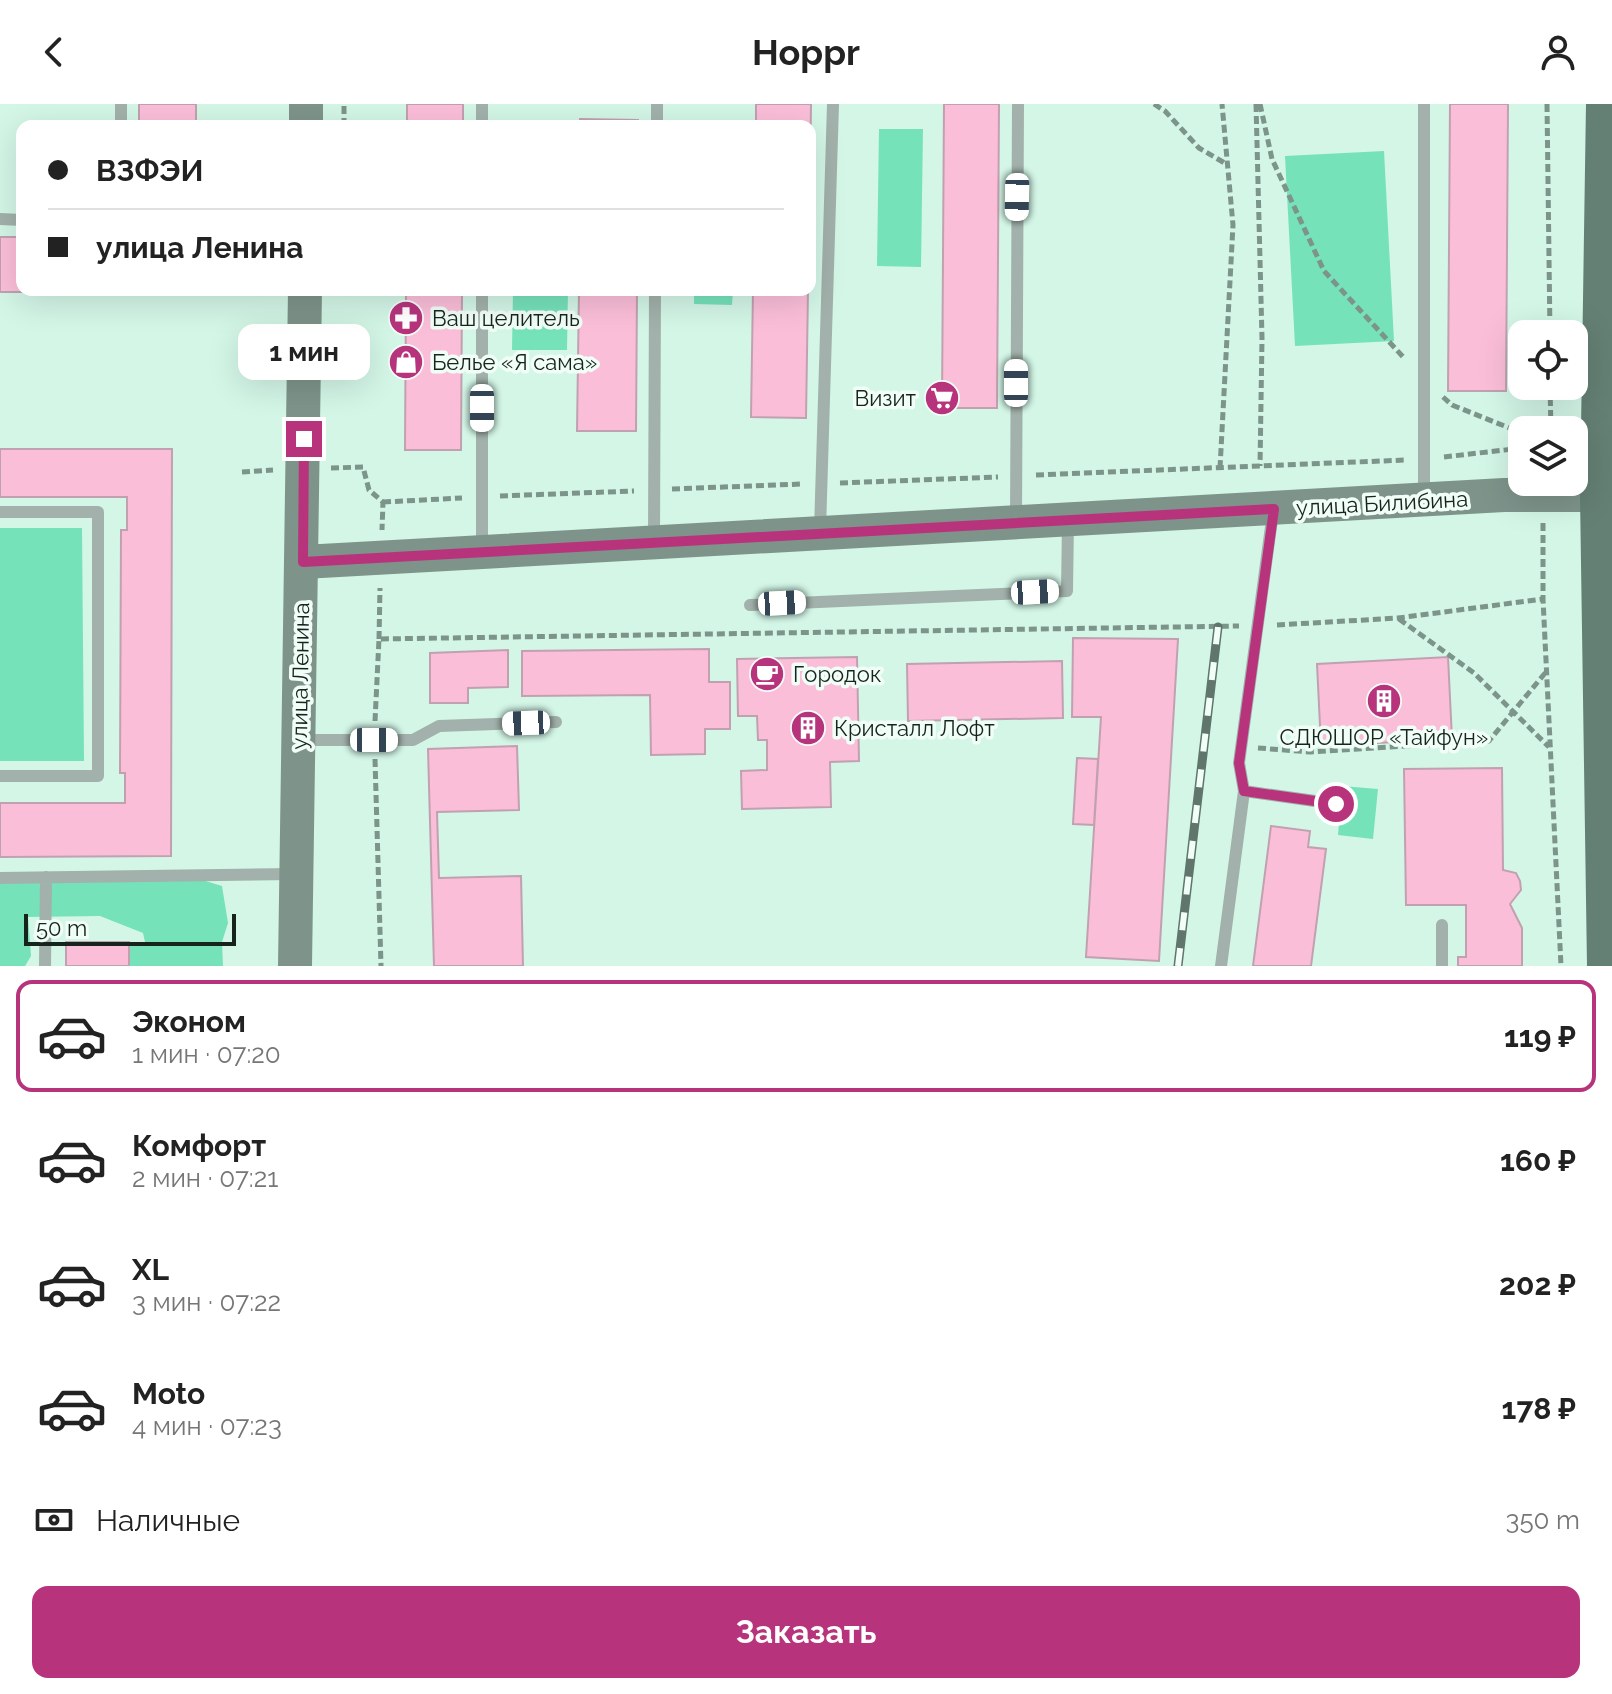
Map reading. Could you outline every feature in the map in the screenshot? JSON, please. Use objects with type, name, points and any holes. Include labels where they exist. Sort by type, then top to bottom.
[{"type":"main road","points":[[1605,104],[1608,147],[1606,408],[1610,817],[1606,966]]},
{"type":"main road","name":"улица Ленина","points":[[295,966],[305,296]]},
{"type":"main road","name":"улица Билибина","points":[[303,562],[1508,496]]},
{"type":"main road","name":"улица Билибина","points":[[1564,496],[1608,500]]},
{"type":"lane","points":[[820,534],[833,104]]},
{"type":"lane","points":[[1016,524],[1018,104]]},
{"type":"lane","points":[[1424,104],[1424,500]]},
{"type":"lane","points":[[482,296],[482,550]]},
{"type":"lane","points":[[654,542],[655,296]]},
{"type":"lane","points":[[1221,966],[1244,791],[1239,763],[1252,700],[1255,626],[1274,509]]},
{"type":"lane","points":[[0,512],[98,512],[98,776],[0,776]]},
{"type":"lane","points":[[750,605],[1067,591],[1068,521]]},
{"type":"lane","points":[[299,740],[413,740],[439,726],[556,722]]},
{"type":"lane","points":[[1244,791],[1336,804]]},
{"type":"lane","points":[[0,878],[297,874]]},
{"type":"lane","points":[[45,966],[46,877]]},
{"type":"lane","points":[[1442,925],[1442,966]]},
{"type":"path","points":[[1154,104],[1165,111],[1199,148],[1228,165]]},
{"type":"path","points":[[1220,468],[1233,225],[1222,104]]},
{"type":"path","points":[[1258,104],[1272,159],[1324,271],[1424,380],[1452,405],[1508,427]]},
{"type":"path","points":[[1258,104],[1262,338],[1260,466]]},
{"type":"path","points":[[1547,104],[1550,320]]},
{"type":"path","points":[[383,502],[1424,460],[1508,450]]},
{"type":"path","points":[[1542,496],[1543,599],[1561,966]]},
{"type":"path","points":[[381,966],[374,740],[379,639],[1255,626],[1398,618],[1543,599]]},
{"type":"path","points":[[1398,618],[1474,673],[1513,708],[1550,748]]},
{"type":"path","points":[[1241,749],[1310,752],[1489,741],[1513,708],[1547,671]]},
{"type":"green space","points":[[879,129],[923,129],[921,267],[877,266]]},
{"type":"green space","points":[[1384,151],[1394,341],[1295,346],[1285,156]]},
{"type":"green space","points":[[513,296],[568,296],[567,350],[512,350]]},
{"type":"green space","points":[[694,296],[733,296],[732,305],[694,304]]},
{"type":"green space","points":[[0,528],[82,528],[84,761],[0,761]]},
{"type":"green space","points":[[1342,786],[1378,789],[1373,839],[1338,835]]},
{"type":"green space","points":[[189,876],[222,886],[228,923],[222,942],[223,966],[129,966],[129,942],[145,942],[143,933],[100,916],[28,917],[31,956],[25,966],[0,966],[0,884],[82,878]]},
{"type":"building","points":[[139,104],[196,104],[196,120],[139,120]]},
{"type":"building","points":[[407,104],[463,104],[463,120],[407,120]]},
{"type":"building","points":[[756,104],[811,104],[811,120],[756,120]]},
{"type":"building","points":[[944,104],[999,104],[997,408],[942,408]]},
{"type":"building","points":[[1450,104],[1508,104],[1506,391],[1448,391]]},
{"type":"building","points":[[0,237],[16,237],[16,292],[0,292]]},
{"type":"building","points":[[406,296],[462,296],[461,450],[405,450]]},
{"type":"building","points":[[579,296],[637,296],[636,431],[577,431]]},
{"type":"building","points":[[753,296],[808,296],[806,418],[751,417]]},
{"type":"building","points":[[0,449],[172,449],[171,856],[0,857],[0,803],[125,803],[125,773],[120,773],[121,530],[127,530],[127,497],[0,497]]},
{"type":"building","points":[[1073,638],[1178,639],[1159,961],[1086,957],[1101,717],[1072,717]]},
{"type":"building","points":[[709,649],[709,682],[730,682],[730,729],[705,729],[705,754],[651,755],[650,695],[522,696],[522,651]]},
{"type":"building","points":[[508,650],[508,687],[468,688],[468,703],[430,703],[430,653]]},
{"type":"building","name":"Кристалл Лофт","points":[[857,657],[859,761],[830,762],[831,807],[742,809],[741,771],[767,770],[767,740],[758,740],[757,716],[738,716],[737,659]]},
{"type":"building","name":"СДЮШОР «Тайфун»","points":[[1448,657],[1452,739],[1321,746],[1317,664]]},
{"type":"building","points":[[1062,661],[1063,718],[908,721],[907,664]]},
{"type":"building","points":[[517,746],[519,810],[437,812],[439,878],[521,876],[523,966],[434,966],[428,749]]},
{"type":"building","points":[[1077,758],[1098,759],[1094,825],[1073,824]]},
{"type":"building","points":[[1502,768],[1503,870],[1516,873],[1520,881],[1521,890],[1510,904],[1522,928],[1522,966],[1458,966],[1458,957],[1466,957],[1466,905],[1406,905],[1404,769]]},
{"type":"building","points":[[1271,826],[1310,831],[1308,847],[1326,849],[1311,966],[1253,966]]},
{"type":"building","points":[[66,942],[129,942],[129,966],[66,966]]},
{"type":"railway","points":[[1178,966],[1218,627]]},
{"type":"place","name":"Ваш целитель","points":[[406,318]]},
{"type":"place","name":"Белье «Я сама»","points":[[406,362]]},
{"type":"place","name":"Визит","points":[[942,398]]},
{"type":"place","name":"Городок","points":[[767,674]]},
{"type":"place","name":"СДЮШОР «Тайфун»","points":[[1384,701]]},
{"type":"place","name":"Кристалл Лофт","points":[[808,728]]},
{"type":"route","points":[[304,439],[303,562],[1274,509],[1255,626],[1239,763],[1244,791],[1336,804]]}]
